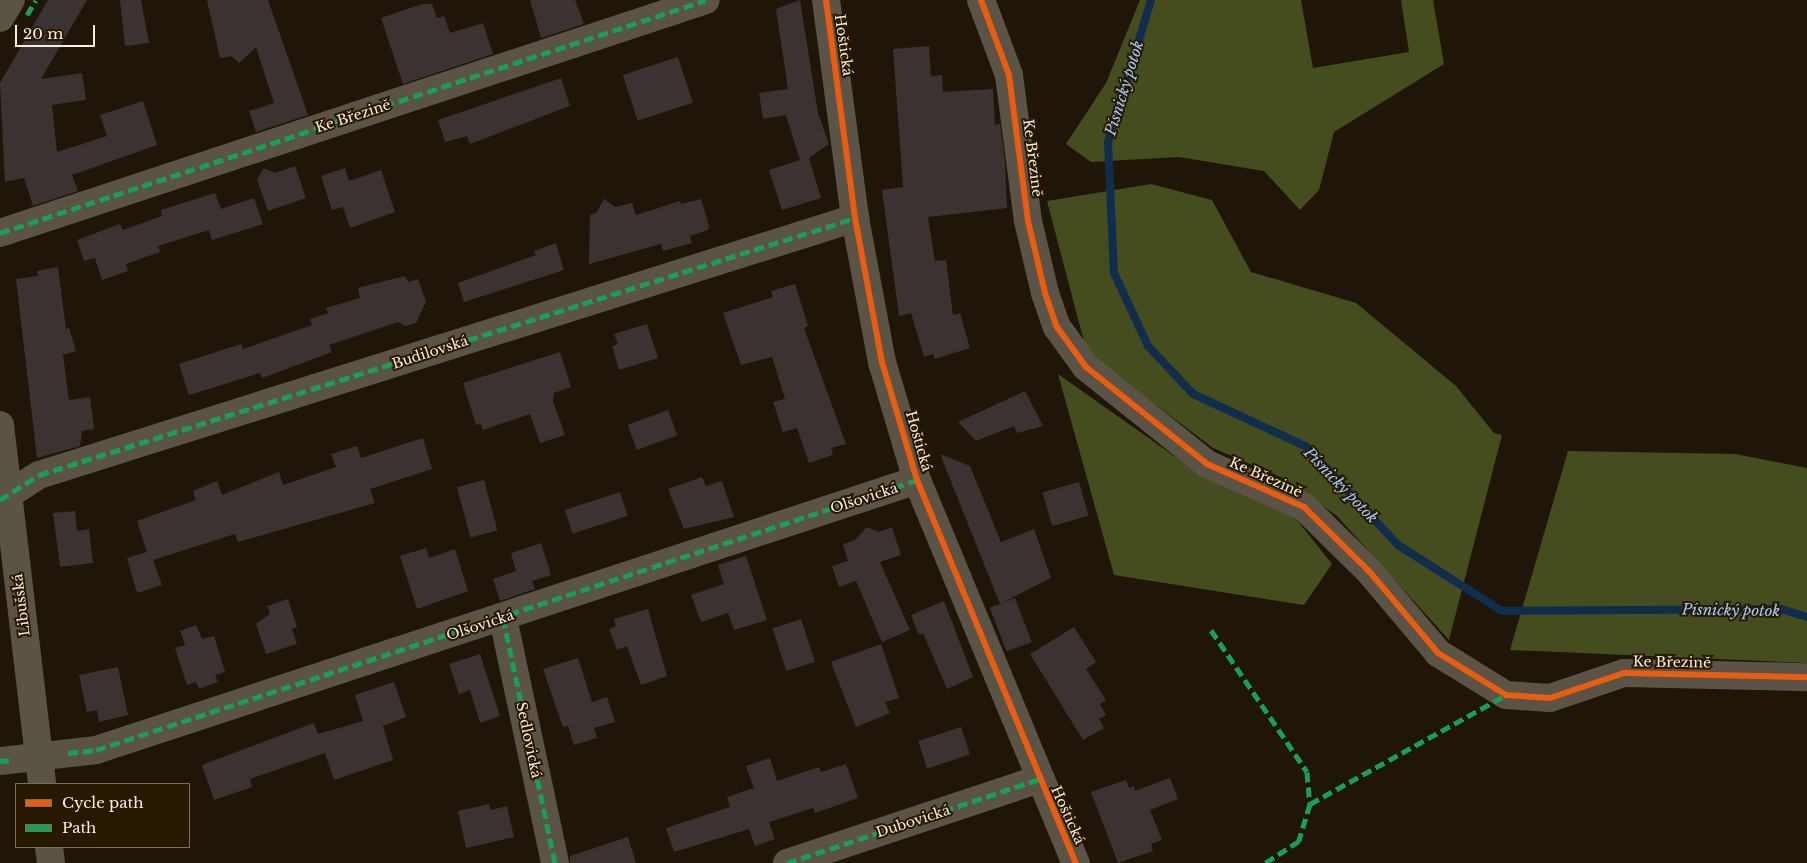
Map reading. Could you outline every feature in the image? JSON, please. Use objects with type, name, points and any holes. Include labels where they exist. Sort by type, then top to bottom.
[{"type":"street","points":[[0,18],[11,0]]},
{"type":"street","name":"Ke Březině","points":[[0,233],[706,0]]},
{"type":"street","name":"Hoštická","points":[[826,0],[855,218],[882,362],[917,480],[1039,779],[1076,863]]},
{"type":"street","name":"Ke Březině","points":[[981,0],[1009,75],[1028,221],[1045,293],[1057,327],[1086,367],[1207,464],[1304,508],[1369,571],[1438,653],[1506,696],[1550,698],[1624,673],[1807,677]]},
{"type":"street","name":"Budilovská","points":[[4,497],[39,475],[855,218]]},
{"type":"street","name":"Libušská","points":[[0,425],[4,497],[42,783]]},
{"type":"street","name":"Olšovická","points":[[0,761],[96,750],[503,618],[917,480]]},
{"type":"street","name":"Sedlovická","points":[[503,618],[555,863]]},
{"type":"street","name":"Dubovická","points":[[787,863],[1039,779]]},
{"type":"street","points":[[49,848],[51,863]]},
{"type":"green space","points":[[1140,0],[1301,0],[1313,68],[1409,52],[1401,0],[1433,0],[1444,64],[1334,132],[1319,190],[1300,210],[1264,171],[1179,157],[1091,162],[1066,144],[1106,83]]},
{"type":"green space","points":[[1151,184],[1212,200],[1251,272],[1356,303],[1456,386],[1494,433],[1502,435],[1449,640],[1337,516],[1285,479],[1213,448],[1087,353],[1047,201]]},
{"type":"green space","points":[[1058,374],[1194,470],[1293,515],[1332,564],[1304,605],[1114,575]]},
{"type":"green space","points":[[1568,451],[1735,454],[1807,468],[1807,663],[1510,650]]},
{"type":"building","points":[[48,0],[87,0],[41,79],[82,73],[86,100],[52,105],[57,152],[107,136],[100,115],[143,101],[157,145],[72,175],[78,191],[33,206],[24,178],[5,182],[0,83]]},
{"type":"building","points":[[120,0],[141,0],[149,43],[125,46]]},
{"type":"building","points":[[207,0],[268,0],[308,115],[256,132],[249,111],[274,103],[256,47],[239,63],[232,56],[220,58]]},
{"type":"building","points":[[530,0],[575,0],[584,24],[541,38]]},
{"type":"building","points":[[800,0],[818,113],[829,144],[809,158],[821,198],[782,210],[769,170],[800,160],[786,115],[763,119],[759,93],[788,89],[776,9]]},
{"type":"building","points":[[422,4],[432,4],[437,18],[444,16],[450,33],[483,23],[493,54],[403,84],[381,18]]},
{"type":"building","points":[[929,46],[931,76],[942,75],[943,92],[993,89],[995,125],[1000,124],[1005,162],[1007,208],[928,217],[935,261],[946,260],[953,315],[960,313],[970,348],[935,359],[933,354],[924,357],[911,313],[899,316],[882,190],[903,187],[893,49]]},
{"type":"building","points":[[678,57],[693,103],[638,121],[623,75]]},
{"type":"building","points":[[561,78],[570,106],[470,144],[467,136],[445,142],[438,120]]},
{"type":"building","points":[[295,166],[306,198],[268,211],[257,180],[264,168],[275,173]]},
{"type":"building","points":[[345,168],[349,181],[381,170],[395,212],[350,228],[343,207],[332,210],[321,176]]},
{"type":"building","points":[[215,193],[221,209],[254,198],[263,224],[212,240],[209,230],[158,246],[160,252],[126,264],[128,271],[102,280],[95,258],[84,261],[77,240],[120,224],[123,230],[162,216],[161,210]]},
{"type":"building","points":[[604,199],[615,207],[632,203],[636,215],[680,201],[681,204],[701,199],[709,226],[708,230],[690,236],[692,243],[663,251],[661,244],[589,264],[590,215],[596,213]]},
{"type":"building","points":[[556,243],[564,270],[464,302],[458,283],[536,255],[534,251]]},
{"type":"building","points":[[58,267],[66,329],[69,328],[76,351],[63,355],[69,400],[90,397],[94,429],[82,431],[80,446],[37,458],[16,279],[38,276],[37,271]]},
{"type":"building","points":[[405,276],[408,282],[418,279],[426,302],[416,323],[405,326],[398,322],[329,345],[332,352],[262,378],[260,373],[189,395],[179,364],[241,344],[243,349],[312,325],[310,319],[328,313],[326,308],[360,298],[358,288]]},
{"type":"building","points":[[795,284],[808,326],[804,328],[846,444],[831,448],[833,455],[809,463],[797,428],[783,432],[773,402],[785,399],[772,357],[741,365],[723,313],[773,297],[771,291]]},
{"type":"building","points":[[647,324],[658,358],[619,370],[612,346],[618,344],[614,334]]},
{"type":"building","points":[[560,352],[571,387],[554,393],[553,401],[565,435],[540,443],[530,414],[483,430],[481,424],[476,425],[463,383]]},
{"type":"building","points":[[1025,391],[1043,426],[1017,433],[1014,426],[976,441],[958,422]]},
{"type":"building","points":[[668,410],[677,435],[637,450],[628,425]]},
{"type":"building","points":[[423,438],[432,469],[370,489],[375,503],[238,542],[235,534],[153,560],[162,585],[137,593],[127,558],[147,552],[137,521],[196,500],[193,491],[217,481],[222,495],[279,472],[283,485],[336,467],[331,454],[357,446],[361,458]]},
{"type":"building","points":[[940,454],[970,466],[1001,542],[1034,529],[1051,578],[1000,604]]},
{"type":"building","points":[[702,477],[706,486],[722,481],[734,517],[684,529],[668,489]]},
{"type":"building","points":[[484,480],[497,530],[470,537],[457,487]]},
{"type":"building","points":[[1079,482],[1089,516],[1052,526],[1042,492]]},
{"type":"building","points":[[620,492],[628,516],[573,534],[565,510]]},
{"type":"building","points":[[75,511],[77,531],[89,529],[93,563],[60,567],[53,513]]},
{"type":"building","points":[[867,527],[879,532],[892,527],[901,555],[880,562],[910,630],[882,642],[856,581],[839,587],[832,566],[848,561],[843,544],[855,540]]},
{"type":"building","points":[[541,543],[551,575],[532,581],[535,589],[500,601],[493,579],[516,571],[511,553]]},
{"type":"building","points":[[426,548],[429,558],[455,549],[468,591],[417,609],[400,556]]},
{"type":"building","points":[[746,556],[767,620],[734,630],[728,613],[701,622],[691,595],[724,584],[718,565]]},
{"type":"building","points":[[1015,598],[1032,642],[1007,652],[990,608]]},
{"type":"building","points":[[288,599],[297,627],[292,629],[297,644],[266,654],[256,624],[270,614],[267,606]]},
{"type":"building","points":[[944,601],[973,677],[947,689],[923,633],[919,635],[911,615]]},
{"type":"building","points":[[648,609],[667,676],[641,685],[627,646],[617,650],[609,629],[616,626],[614,619]]},
{"type":"building","points":[[801,619],[815,662],[786,671],[772,628]]},
{"type":"building","points":[[196,625],[202,639],[214,636],[225,672],[215,675],[218,682],[199,689],[196,682],[187,685],[175,648],[185,645],[180,631]]},
{"type":"building","points":[[1074,627],[1096,662],[1086,669],[1106,700],[1100,704],[1106,715],[1099,719],[1104,728],[1083,740],[1030,654]]},
{"type":"building","points":[[881,644],[899,698],[885,702],[890,713],[856,727],[831,662]]},
{"type":"building","points":[[480,654],[500,716],[480,723],[470,690],[459,694],[449,664]]},
{"type":"building","points":[[578,658],[592,702],[607,697],[615,722],[594,728],[597,738],[574,745],[568,726],[563,727],[543,669]]},
{"type":"building","points":[[118,667],[128,715],[99,722],[97,710],[87,712],[79,675]]},
{"type":"building","points":[[394,682],[406,717],[383,726],[393,760],[334,780],[325,753],[250,779],[252,787],[214,800],[202,765],[314,723],[318,734],[363,721],[355,695]]},
{"type":"building","points":[[961,727],[970,755],[927,768],[918,741]]},
{"type":"building","points":[[770,758],[777,781],[819,767],[821,772],[846,764],[858,798],[815,813],[813,808],[769,822],[775,839],[755,846],[749,829],[674,852],[666,828],[730,807],[727,797],[754,788],[746,766]]},
{"type":"building","points":[[1170,778],[1178,799],[1150,810],[1162,840],[1151,844],[1153,851],[1118,863],[1091,792],[1126,780],[1129,788],[1134,786],[1135,791]]},
{"type":"building","points":[[489,804],[491,810],[507,806],[514,837],[466,848],[458,811]]},
{"type":"building","points":[[628,837],[636,863],[570,863],[570,856]]},
{"type":"waterway","name":"Písnický potok","points":[[1151,0],[1108,142],[1114,273],[1148,346],[1193,394],[1307,447],[1398,545],[1502,611],[1781,609],[1807,617]]},
{"type":"marked path","points":[[27,15],[36,0]]},
{"type":"marked path","points":[[0,233],[706,0]]},
{"type":"marked path","points":[[0,500],[39,475],[855,218]]},
{"type":"marked path","points":[[68,753],[96,750],[917,480]]},
{"type":"marked path","points":[[503,618],[555,863]]},
{"type":"marked path","points":[[1211,630],[1307,772],[1310,804],[1299,841],[1265,863]]},
{"type":"marked path","points":[[1310,804],[1506,695]]},
{"type":"marked path","points":[[0,761],[9,760]]},
{"type":"marked path","points":[[787,863],[1039,779]]},
{"type":"cycle path","points":[[826,0],[855,218],[882,362],[917,480],[1076,863]]},
{"type":"cycle path","points":[[981,0],[1009,75],[1028,221],[1045,293],[1057,327],[1086,367],[1207,464],[1304,507],[1369,571],[1438,653],[1506,695],[1550,698],[1624,673],[1807,677]]}]
